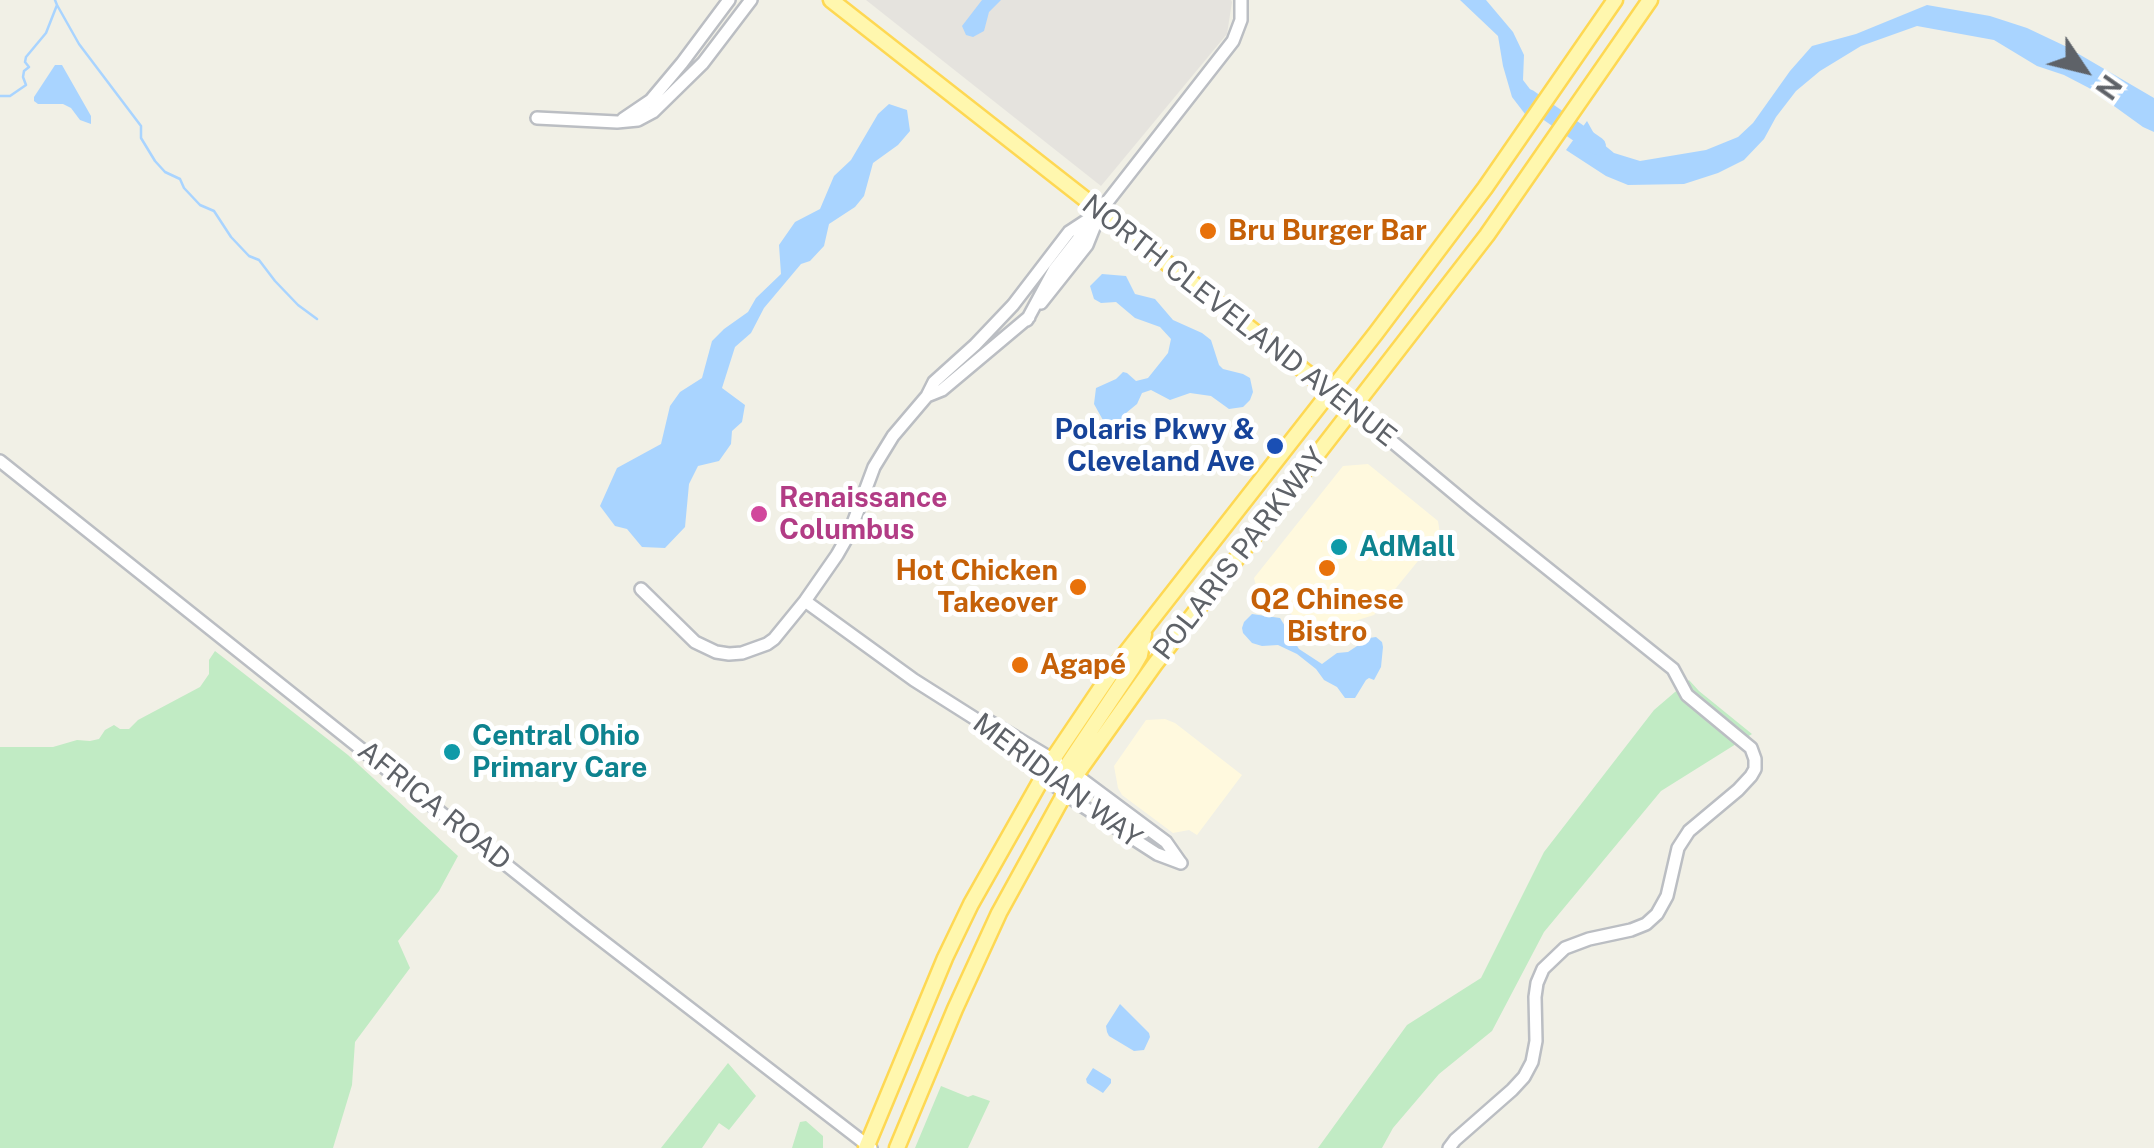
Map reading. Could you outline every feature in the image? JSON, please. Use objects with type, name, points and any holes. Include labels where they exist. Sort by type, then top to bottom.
[{"type":"main road","name":"NORTH CLEVELAND AVENUE","points":[[831,0],[1353,410]]},
{"type":"main road","name":"POLARIS PARKWAY","points":[[1065,767],[1133,667],[1145,629],[1486,188],[1615,0]]},
{"type":"main road","name":"POLARIS PARKWAY","points":[[868,1147],[965,917],[1042,776],[1065,767],[1155,664],[1487,235],[1650,0]]},
{"type":"main road","points":[[897,1148],[954,1009],[999,913],[1066,792],[1065,767]]},
{"type":"street","points":[[617,122],[651,100],[729,0]]},
{"type":"street","points":[[537,118],[617,122],[638,120],[654,112],[703,63],[752,0]]},
{"type":"street","points":[[927,396],[942,390],[1027,320],[1088,246],[1101,211],[1233,42],[1241,20],[1241,0]]},
{"type":"street","points":[[641,589],[695,642],[716,652],[742,653],[774,639],[806,600],[849,534],[874,467],[934,382],[1013,305],[1069,232],[1101,211]]},
{"type":"street","name":"NORTH CLEVELAND AVENUE","points":[[1353,410],[1672,669],[1687,696],[1751,748],[1755,758],[1755,768],[1738,790],[1688,831],[1678,848],[1667,896],[1657,914],[1631,930],[1565,948],[1544,968],[1535,997],[1536,1041],[1532,1062],[1512,1090],[1449,1148]]},
{"type":"street","name":"AFRICA ROAD","points":[[0,460],[578,922],[868,1147]]},
{"type":"street","name":"MERIDIAN WAY","points":[[806,600],[905,674],[1032,760],[1042,776],[1081,805],[1144,846],[1181,863],[1166,842],[1065,767],[994,724],[956,707]]},
{"type":"shaded area","points":[[866,0],[1232,2],[1227,34],[1101,186]]},
{"type":"shaded area","points":[[1368,464],[1438,521],[1440,534],[1374,615],[1317,635],[1256,586],[1254,578],[1343,466]]},
{"type":"shaded area","points":[[1165,719],[1242,775],[1197,835],[1189,830],[1173,833],[1118,788],[1114,766],[1146,720]]},
{"type":"green space","points":[[215,651],[348,755],[458,856],[439,891],[398,941],[410,968],[355,1042],[352,1085],[333,1148],[0,1148],[0,747],[53,747],[99,739],[114,725],[129,729],[138,720],[200,687],[209,674],[209,660]]},
{"type":"green space","points":[[1689,680],[1752,734],[1661,791],[1544,932],[1492,1031],[1439,1074],[1393,1128],[1382,1148],[1318,1148],[1407,1025],[1481,978],[1544,852],[1654,710]]},
{"type":"green space","points":[[728,1063],[756,1096],[729,1130],[719,1123],[702,1148],[661,1148]]},
{"type":"green space","points":[[941,1086],[990,1101],[968,1148],[915,1148]]},
{"type":"green space","points":[[806,1121],[823,1136],[823,1148],[792,1148],[800,1122]]},
{"type":"water","points":[[982,0],[1001,0],[989,12],[984,31],[973,37],[966,35],[962,26]]},
{"type":"water","points":[[1460,0],[1486,0],[1513,32],[1524,55],[1523,80],[1536,97],[1525,114],[1512,97],[1498,36]]},
{"type":"water","points":[[1927,5],[1990,16],[2065,46],[2154,98],[2154,132],[2089,88],[2037,66],[1994,40],[1917,26],[1861,46],[1820,71],[1796,91],[1764,139],[1744,160],[1718,173],[1684,184],[1628,185],[1566,150],[1587,121],[1597,139],[1614,153],[1640,161],[1706,150],[1738,137],[1753,123],[1812,46],[1856,34]]},
{"type":"water","points":[[55,65],[62,65],[91,116],[91,124],[80,120],[63,104],[34,101]]},
{"type":"water","points":[[889,104],[907,110],[910,131],[873,163],[864,196],[829,224],[824,246],[810,261],[801,264],[764,308],[751,333],[735,347],[722,388],[745,405],[742,422],[732,431],[731,444],[719,461],[698,466],[689,484],[685,527],[665,548],[642,547],[627,529],[615,526],[600,506],[617,468],[661,444],[670,406],[680,392],[702,378],[712,341],[748,312],[756,298],[781,274],[779,245],[795,222],[820,209],[834,176],[851,160],[878,114]]},
{"type":"water","points":[[1102,274],[1126,276],[1135,294],[1155,299],[1173,320],[1211,340],[1223,369],[1250,378],[1250,400],[1243,407],[1229,409],[1211,396],[1190,393],[1170,400],[1151,390],[1142,393],[1116,429],[1110,428],[1094,404],[1096,388],[1123,372],[1136,381],[1148,378],[1168,353],[1171,339],[1160,327],[1135,318],[1116,302],[1101,303],[1094,299],[1090,286]]},
{"type":"water","points":[[1252,614],[1280,618],[1299,649],[1322,664],[1337,653],[1348,652],[1376,637],[1383,647],[1381,667],[1374,680],[1366,680],[1355,698],[1345,698],[1297,654],[1278,645],[1252,643],[1242,628]]},
{"type":"water","points":[[1120,1004],[1149,1033],[1144,1050],[1134,1051],[1109,1036],[1106,1026]]},
{"type":"water","points":[[1093,1068],[1111,1079],[1103,1093],[1087,1083]]},
{"type":"waterway","points":[[0,96],[10,96],[26,85],[26,57],[46,33],[57,5],[55,0]]},
{"type":"waterway","points":[[57,5],[79,44],[141,126],[141,138],[155,161],[165,172],[180,179],[200,205],[214,211],[249,256],[259,260],[298,305],[317,319]]},
{"type":"waterway","points":[[1528,98],[1597,146]]},
{"type":"place","name":"Bru Burger Bar","points":[[1208,231]]},
{"type":"place","name":"Polaris Pkwy & Cleveland Ave","points":[[1275,446]]},
{"type":"place","name":"Renaissance Columbus","points":[[759,514]]},
{"type":"place","name":"AdMall","points":[[1339,547]]},
{"type":"place","name":"Q2 Chinese Bistro","points":[[1327,568]]},
{"type":"place","name":"Hot Chicken Takeover","points":[[1078,587]]},
{"type":"place","name":"Agapé","points":[[1020,665]]},
{"type":"place","name":"Central Ohio Primary Care","points":[[452,752]]}]
